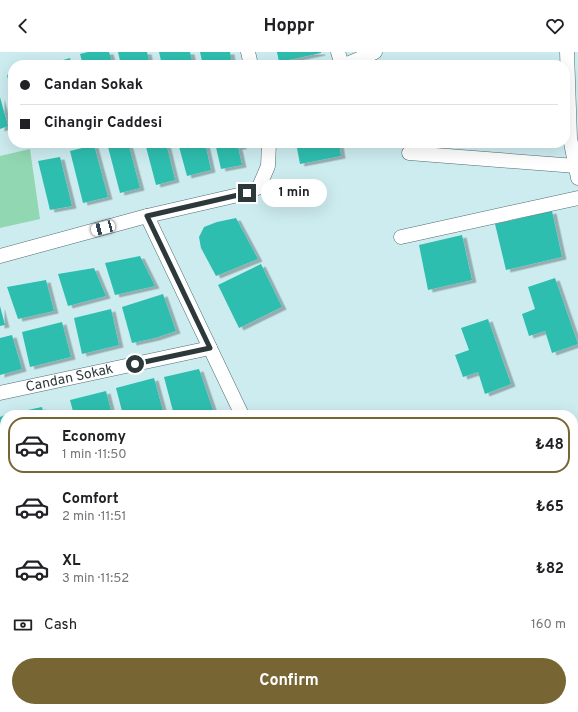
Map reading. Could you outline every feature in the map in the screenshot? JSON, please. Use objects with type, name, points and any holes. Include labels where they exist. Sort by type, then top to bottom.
[{"type":"street","points":[[356,60],[375,52]]},
{"type":"street","points":[[409,153],[577,172],[570,138]]},
{"type":"street","points":[[0,256],[147,216],[247,193],[259,187],[268,166],[269,148]]},
{"type":"street","points":[[401,238],[578,198]]},
{"type":"street","points":[[147,216],[240,410]]},
{"type":"street","name":"Candan Sokak","points":[[0,393],[210,348]]},
{"type":"green space","points":[[30,149],[40,219],[0,228],[0,156]]},
{"type":"building","points":[[88,52],[109,52],[111,60],[82,60],[80,54]]},
{"type":"building","points":[[118,52],[147,52],[149,60],[120,60]]},
{"type":"building","points":[[159,52],[190,52],[192,60],[161,60]]},
{"type":"building","points":[[200,52],[230,52],[231,60],[202,60]]},
{"type":"building","points":[[277,52],[321,52],[288,60],[279,60]]},
{"type":"building","points":[[0,97],[8,126],[0,129]]},
{"type":"building","points":[[82,148],[95,148],[108,197],[83,203],[70,151]]},
{"type":"building","points":[[108,148],[129,148],[140,188],[120,193]]},
{"type":"building","points":[[146,148],[167,148],[175,180],[156,185]]},
{"type":"building","points":[[179,148],[206,148],[211,170],[187,176]]},
{"type":"building","points":[[216,148],[238,148],[242,165],[221,169]]},
{"type":"building","points":[[297,148],[340,148],[341,156],[300,164]]},
{"type":"building","points":[[60,157],[72,206],[50,210],[38,161]]},
{"type":"building","points":[[552,211],[562,257],[506,270],[495,224]]},
{"type":"building","points":[[236,218],[258,259],[216,276],[201,248],[199,237],[204,227],[217,222]]},
{"type":"building","points":[[462,235],[472,280],[428,290],[419,245]]},
{"type":"building","points":[[140,256],[155,286],[115,295],[105,263]]},
{"type":"building","points":[[261,264],[282,307],[239,328],[218,285]]},
{"type":"building","points":[[94,268],[106,296],[68,306],[58,274]]},
{"type":"building","points":[[555,278],[578,344],[552,353],[545,331],[529,336],[522,314],[535,309],[528,287]]},
{"type":"building","points":[[46,280],[54,311],[18,319],[7,287]]},
{"type":"building","points":[[163,294],[176,331],[155,338],[132,343],[122,307]]},
{"type":"building","points":[[0,306],[5,325],[0,326]]},
{"type":"building","points":[[111,309],[119,345],[82,354],[74,318]]},
{"type":"building","points":[[488,319],[511,384],[485,394],[478,372],[463,377],[455,355],[469,350],[461,328]]},
{"type":"building","points":[[62,322],[71,357],[30,367],[22,332]]},
{"type":"building","points":[[12,335],[22,369],[0,375],[0,338]]},
{"type":"building","points":[[199,369],[213,410],[173,410],[164,377]]},
{"type":"building","points":[[154,378],[163,410],[122,410],[116,388]]},
{"type":"building","points":[[106,391],[111,410],[73,410],[70,400]]},
{"type":"building","points":[[42,407],[43,410],[28,410]]},
{"type":"route","points":[[135,364],[210,348],[147,216],[247,193]]}]
